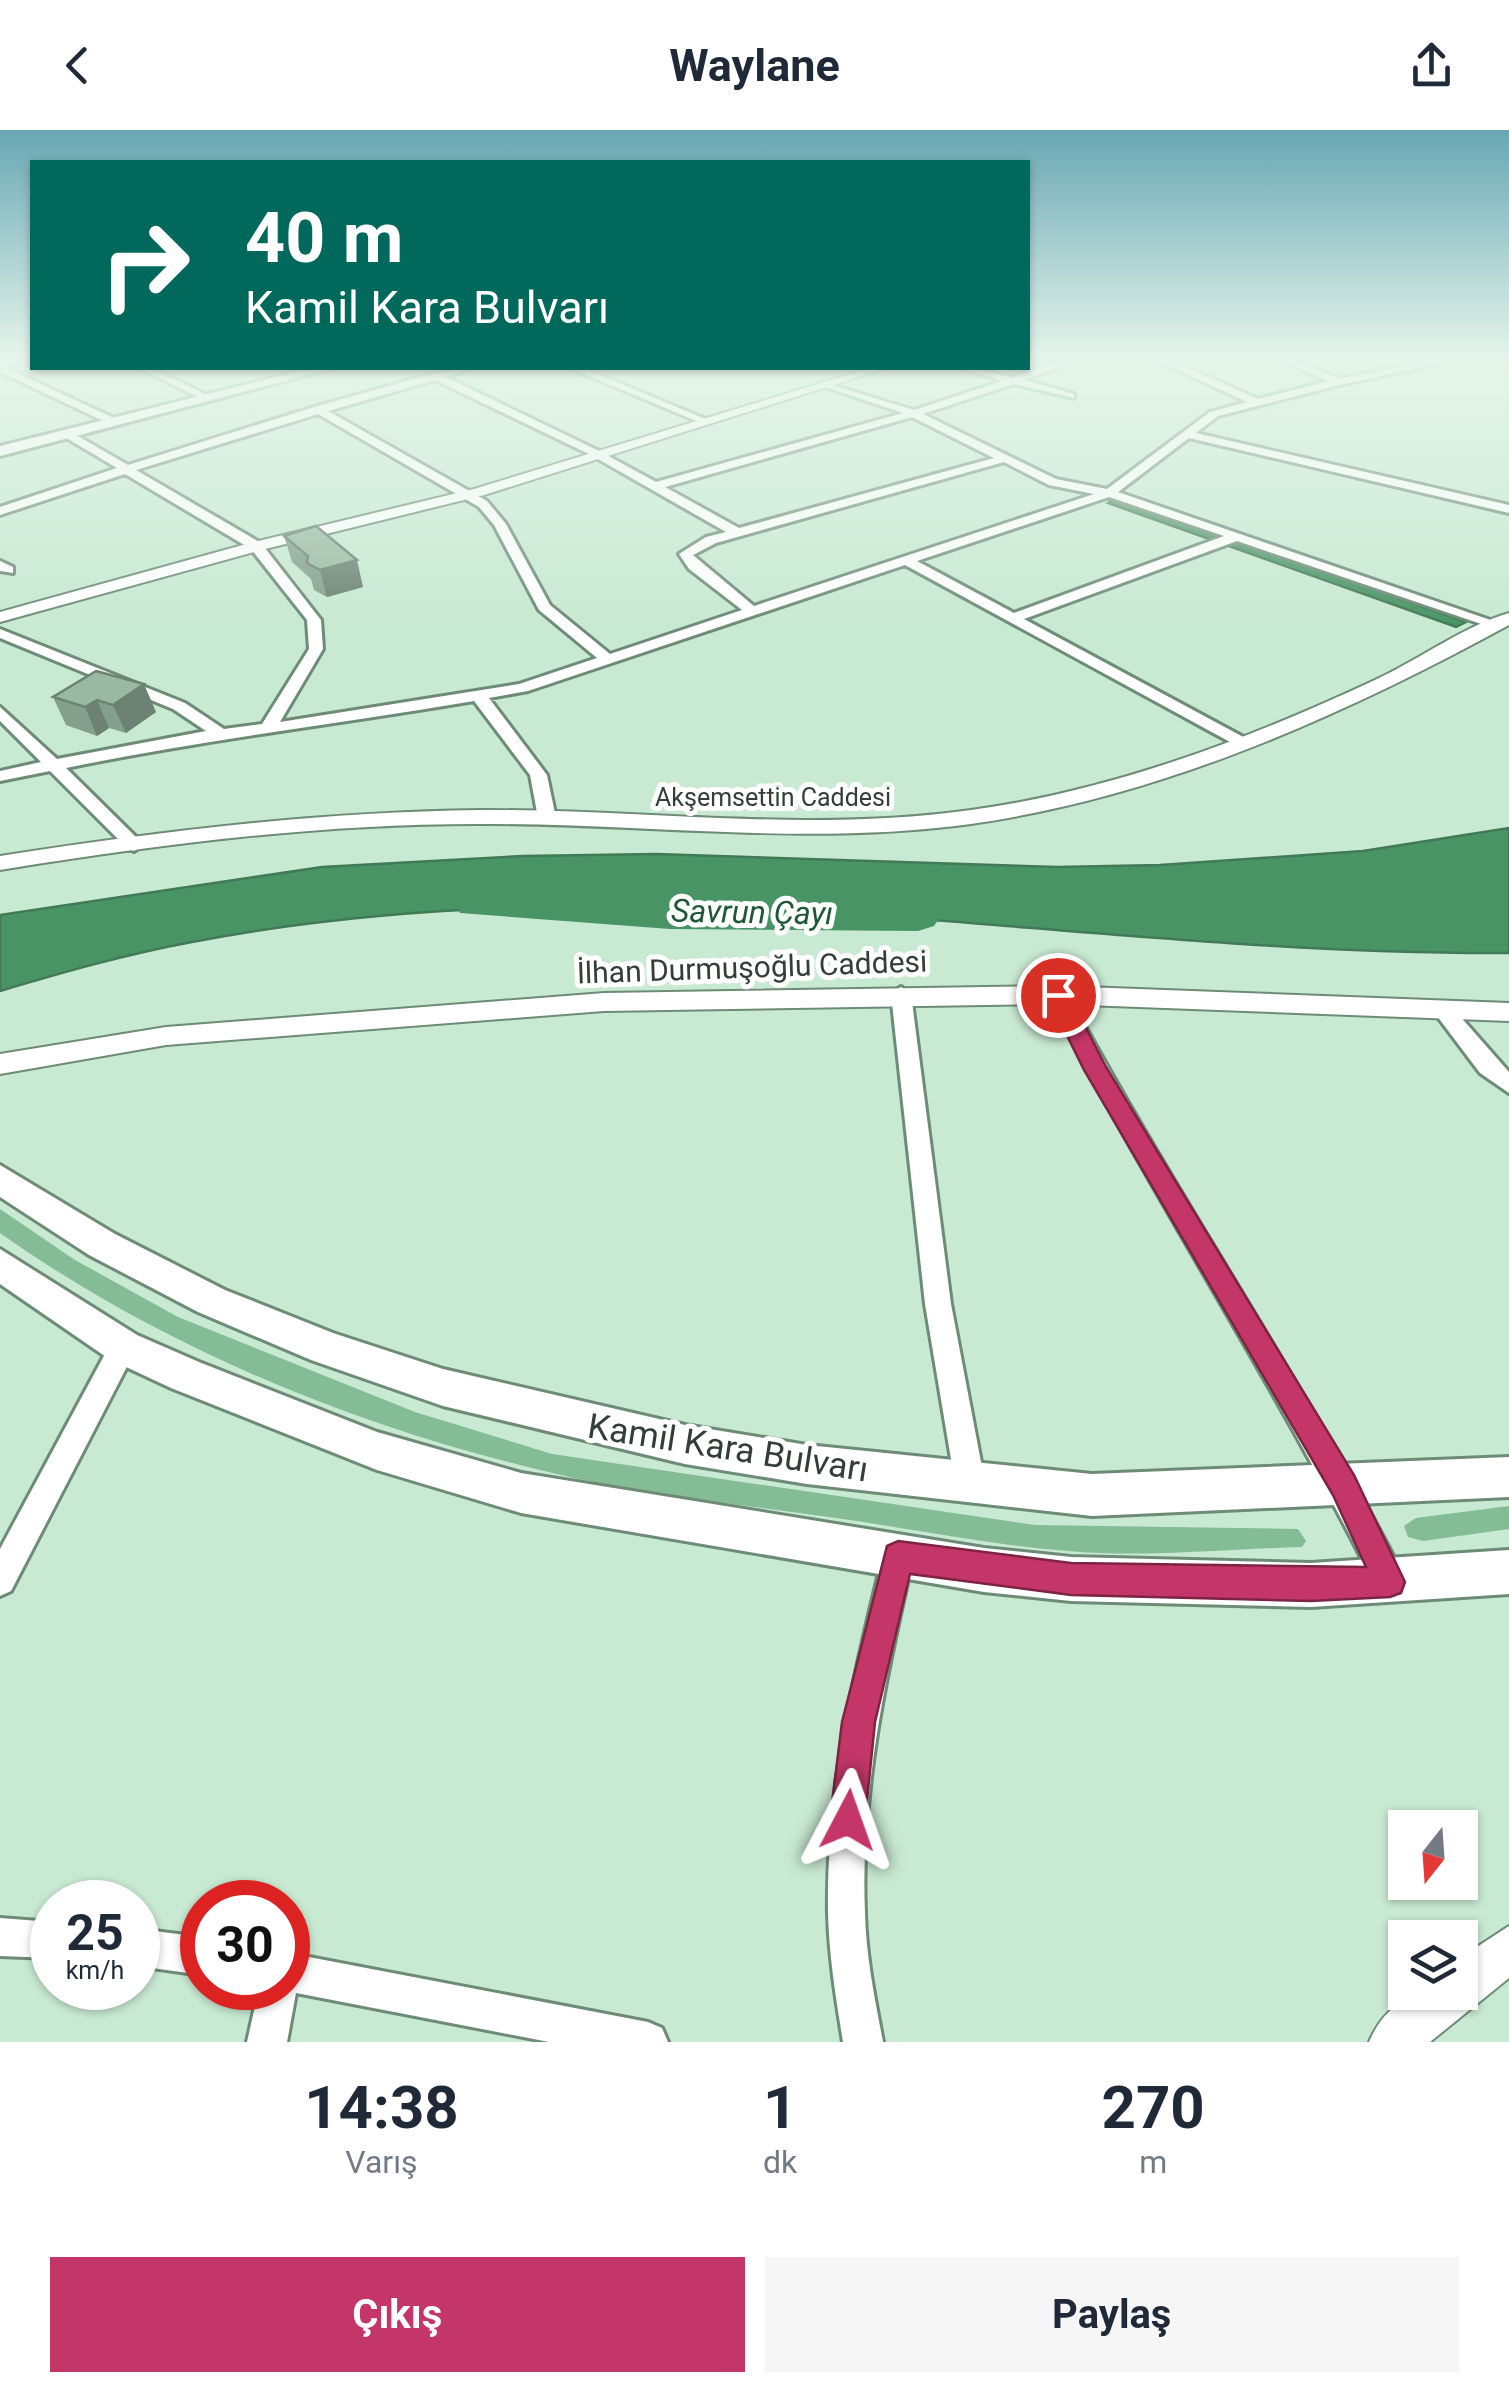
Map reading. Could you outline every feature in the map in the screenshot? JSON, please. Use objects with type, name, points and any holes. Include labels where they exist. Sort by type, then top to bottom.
[{"type":"main road","name":"Kamil Kara Bulvarı","points":[[0,1179],[123,1260],[201,1298],[323,1346],[506,1404],[646,1439],[850,1471],[1095,1495],[1509,1477]]},
{"type":"main road","points":[[0,1264],[123,1347],[281,1414],[456,1476],[595,1508],[898,1557],[1071,1579],[1311,1585],[1509,1572]]},
{"type":"street","points":[[92,448],[256,546],[314,620],[316,650],[268,728]]},
{"type":"street","points":[[0,511],[193,448]]},
{"type":"street","points":[[386,448],[483,504],[500,524],[544,607],[609,660]]},
{"type":"street","points":[[584,448],[738,533]]},
{"type":"street","points":[[0,617],[256,546],[466,495],[610,448]]},
{"type":"street","points":[[653,487],[791,448]]},
{"type":"street","points":[[983,448],[1053,482],[1110,493],[1234,537],[1504,621]]},
{"type":"street","points":[[0,776],[221,734],[522,688],[1110,493],[1167,448]]},
{"type":"street","points":[[1246,448],[1509,510]]},
{"type":"street","points":[[753,612],[694,566],[686,554],[738,533],[1003,458]]},
{"type":"street","points":[[1014,618],[1234,537]]},
{"type":"street","points":[[907,560],[1241,743]]},
{"type":"street","name":"Akşemsettin Caddesi","points":[[0,862],[388,820],[547,818],[772,829],[918,824],[1046,803],[1241,743],[1355,696],[1504,621]]},
{"type":"street","points":[[0,632],[180,706],[221,734]]},
{"type":"street","points":[[478,696],[538,775],[547,818]]},
{"type":"street","points":[[0,712],[134,845]]},
{"type":"street","points":[[901,994],[938,1304],[970,1483]]},
{"type":"street","name":"İlhan Durmuşoğlu Caddesi","points":[[0,1064],[151,1038],[522,1008],[901,994],[1058,995],[1509,1012]]},
{"type":"street","points":[[1058,995],[1096,1070],[1344,1485],[1390,1582]]},
{"type":"street","points":[[1444,1011],[1488,1066],[1509,1085]]},
{"type":"street","points":[[0,1580],[123,1347]]},
{"type":"street","points":[[863,2042],[848,1972],[845,1912],[849,1784],[858,1722],[898,1557]]},
{"type":"street","points":[[0,1937],[30,1939]]},
{"type":"street","points":[[1478,1973],[1509,1949]]},
{"type":"street","points":[[310,1976],[648,2042]]},
{"type":"street","points":[[267,2042],[274,2010]]},
{"type":"shaded area","points":[[1117,498],[1466,622],[1456,627],[1108,503]]},
{"type":"shaded area","points":[[1509,828],[1509,953],[1297,947],[758,909],[568,906],[378,916],[285,927],[144,952],[0,991],[0,915],[322,867],[523,856],[656,854],[1057,867],[1160,865],[1363,851]]},
{"type":"shaded area","points":[[0,1209],[75,1260],[178,1317],[415,1412],[552,1454],[1035,1525],[1298,1529],[1306,1541],[1302,1547],[1156,1553],[1039,1548],[639,1490],[498,1459],[423,1438],[275,1384],[133,1316],[0,1233]]},
{"type":"shaded area","points":[[1509,1506],[1509,1529],[1423,1541],[1408,1537],[1404,1526],[1416,1518]]},
{"type":"building","points":[[316,526],[357,560],[320,570],[307,563],[308,556],[284,536]]},
{"type":"building","points":[[96,671],[144,684],[113,705],[97,700],[85,707],[53,697]]},
{"type":"waterway","name":"Savrun Çayı","points":[[476,903],[670,915],[918,916]]},
{"type":"route","points":[[848,1820],[858,1722],[898,1557],[1071,1579],[1311,1585],[1390,1582],[1344,1485],[1096,1070],[1058,995]]}]
